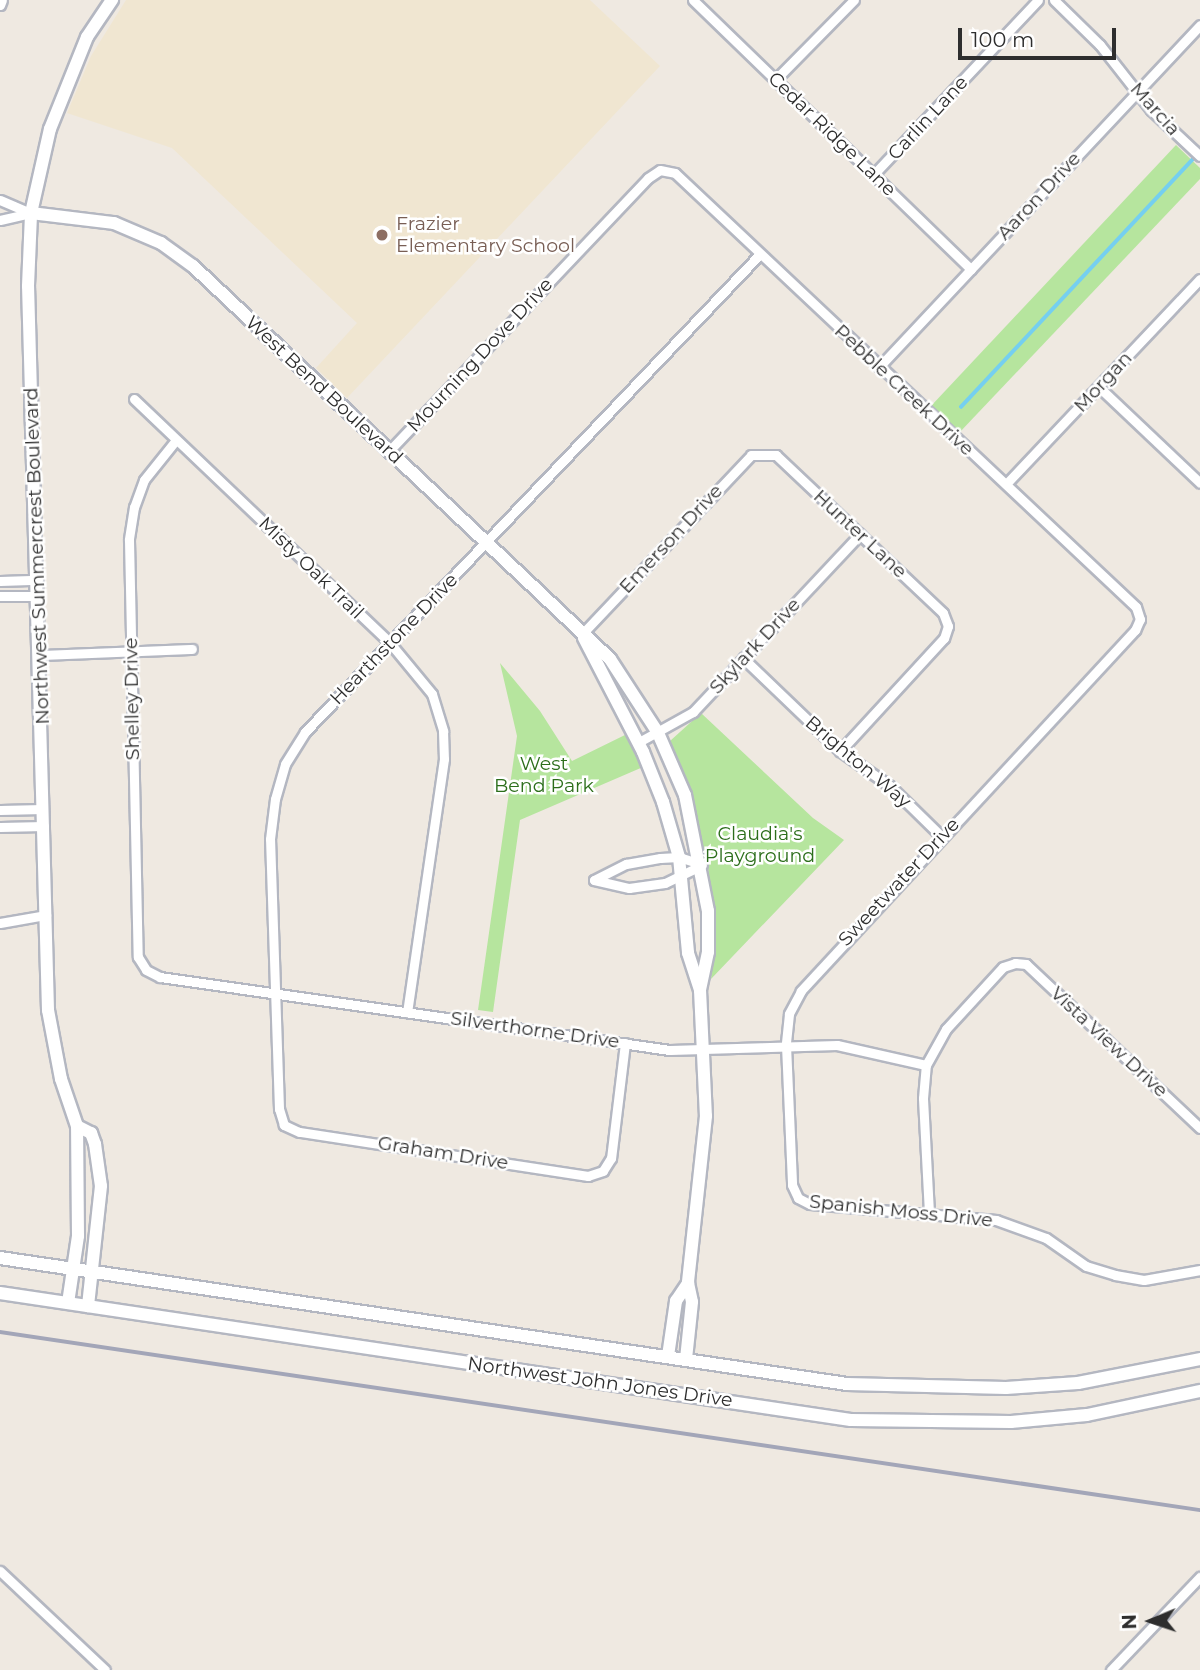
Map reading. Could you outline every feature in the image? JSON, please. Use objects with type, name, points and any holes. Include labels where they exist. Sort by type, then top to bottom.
[{"type":"street","points":[[0,5],[2,0]]},
{"type":"street","name":"Northwest Summercrest Boulevard","points":[[68,1303],[78,1236],[76,1126],[61,1079],[48,1010],[28,286],[31,213],[50,129],[70,73],[112,0]]},
{"type":"street","name":"Cedar Ridge Lane","points":[[693,0],[971,269]]},
{"type":"street","points":[[776,79],[854,0]]},
{"type":"street","name":"Carlin Lane","points":[[874,174],[1038,0]]},
{"type":"street","name":"Marcia","points":[[1054,0],[1100,45],[1137,92],[1200,156]]},
{"type":"street","name":"Aaron Drive","points":[[879,367],[1200,25]]},
{"type":"street","name":"Pebble Creek Drive","points":[[660,170],[675,173],[1136,607],[1140,619]]},
{"type":"street","name":"Mourning Dove Drive","points":[[389,451],[660,170]]},
{"type":"street","name":"West Bend Boulevard","points":[[0,200],[31,213],[114,223],[161,243],[193,266],[621,672],[658,733],[685,794],[702,865],[708,952],[700,990],[703,1168],[688,1283],[692,1302],[686,1359]]},
{"type":"street","name":"West Bend Boulevard","points":[[0,220],[31,213]]},
{"type":"street","name":"Hearthstone Drive","points":[[284,1125],[279,1109],[270,839],[285,764],[304,732],[760,254]]},
{"type":"street","name":"Morgan","points":[[1006,485],[1200,279]]},
{"type":"street","points":[[1099,387],[1199,480]]},
{"type":"street","name":"Misty Oak Trail","points":[[134,399],[390,643],[432,694],[443,731],[444,759],[407,1012]]},
{"type":"street","name":"Shelley Drive","points":[[146,970],[138,957],[131,652],[134,507],[144,480],[176,440]]},
{"type":"street","name":"Hunter Lane","points":[[765,452],[776,455],[860,534],[943,613],[948,626],[944,638],[840,751]]},
{"type":"street","name":"Emerson Drive","points":[[582,634],[751,455],[765,452]]},
{"type":"street","name":"Skylark Drive","points":[[639,742],[693,712],[860,534]]},
{"type":"street","points":[[0,581],[38,580]]},
{"type":"street","points":[[0,597],[38,596]]},
{"type":"street","name":"Sweetwater Drive","points":[[798,1198],[793,1185],[786,1045],[789,1014],[800,991],[1135,630],[1140,619]]},
{"type":"street","name":"West Bend Boulevard","points":[[582,634],[639,742],[679,857],[688,953],[700,990]]},
{"type":"street","points":[[40,655],[192,649]]},
{"type":"street","name":"Brighton Way","points":[[743,659],[840,751],[890,786],[941,836]]},
{"type":"street","points":[[0,810],[43,809]]},
{"type":"street","points":[[0,827],[44,826]]},
{"type":"street","points":[[679,857],[702,865],[681,878],[629,888],[594,880],[626,864],[679,857]]},
{"type":"street","points":[[0,923],[46,915]]},
{"type":"street","name":"Vista View Drive","points":[[926,1065],[946,1029],[1003,967],[1015,963],[1026,964],[1200,1128]]},
{"type":"street","name":"Silverthorne Drive","points":[[146,970],[160,977],[625,1043],[703,1049],[837,1045],[926,1065]]},
{"type":"street","name":"Graham Drive","points":[[284,1125],[299,1132],[588,1176],[603,1171],[611,1158],[625,1043]]},
{"type":"street","points":[[926,1065],[923,1098],[929,1213]]},
{"type":"street","name":"Northwest Summercrest Boulevard","points":[[76,1126],[91,1133],[99,1163],[100,1213],[88,1306]]},
{"type":"street","name":"Spanish Moss Drive","points":[[798,1198],[810,1204],[929,1213],[1021,1228],[1046,1238],[1086,1266],[1115,1275],[1144,1280],[1200,1270]]},
{"type":"street","name":"Northwest John Jones Drive","points":[[0,1258],[847,1384],[920,1389],[1078,1383],[1200,1359]]},
{"type":"street","name":"West Bend Boulevard","points":[[668,1356],[676,1301],[688,1283]]},
{"type":"street","name":"Northwest John Jones Drive","points":[[0,1293],[851,1420],[1012,1422],[1087,1415],[1200,1391]]},
{"type":"street","points":[[0,1571],[105,1670]]},
{"type":"street","points":[[1111,1670],[1200,1577]]},
{"type":"shaded area","name":"Frazier Elementary School","points":[[126,0],[590,0],[660,66],[347,398],[316,368],[357,323],[172,148],[67,113],[91,56]]},
{"type":"green space","points":[[1176,145],[1200,168],[1200,179],[959,433],[931,406]]},
{"type":"green space","name":"West Bend Park","points":[[500,663],[540,711],[572,761],[627,734],[643,767],[520,820],[493,1012],[478,1010],[517,736]]},
{"type":"green space","name":"Claudia's Playground","points":[[701,713],[813,818],[844,840],[711,979],[714,944],[708,868],[693,804],[670,741]]},
{"type":"waterway","points":[[961,407],[1196,156]]},
{"type":"railway","points":[[0,1332],[1200,1510]]},
{"type":"place","name":"Frazier Elementary School","points":[[382,235]]}]
